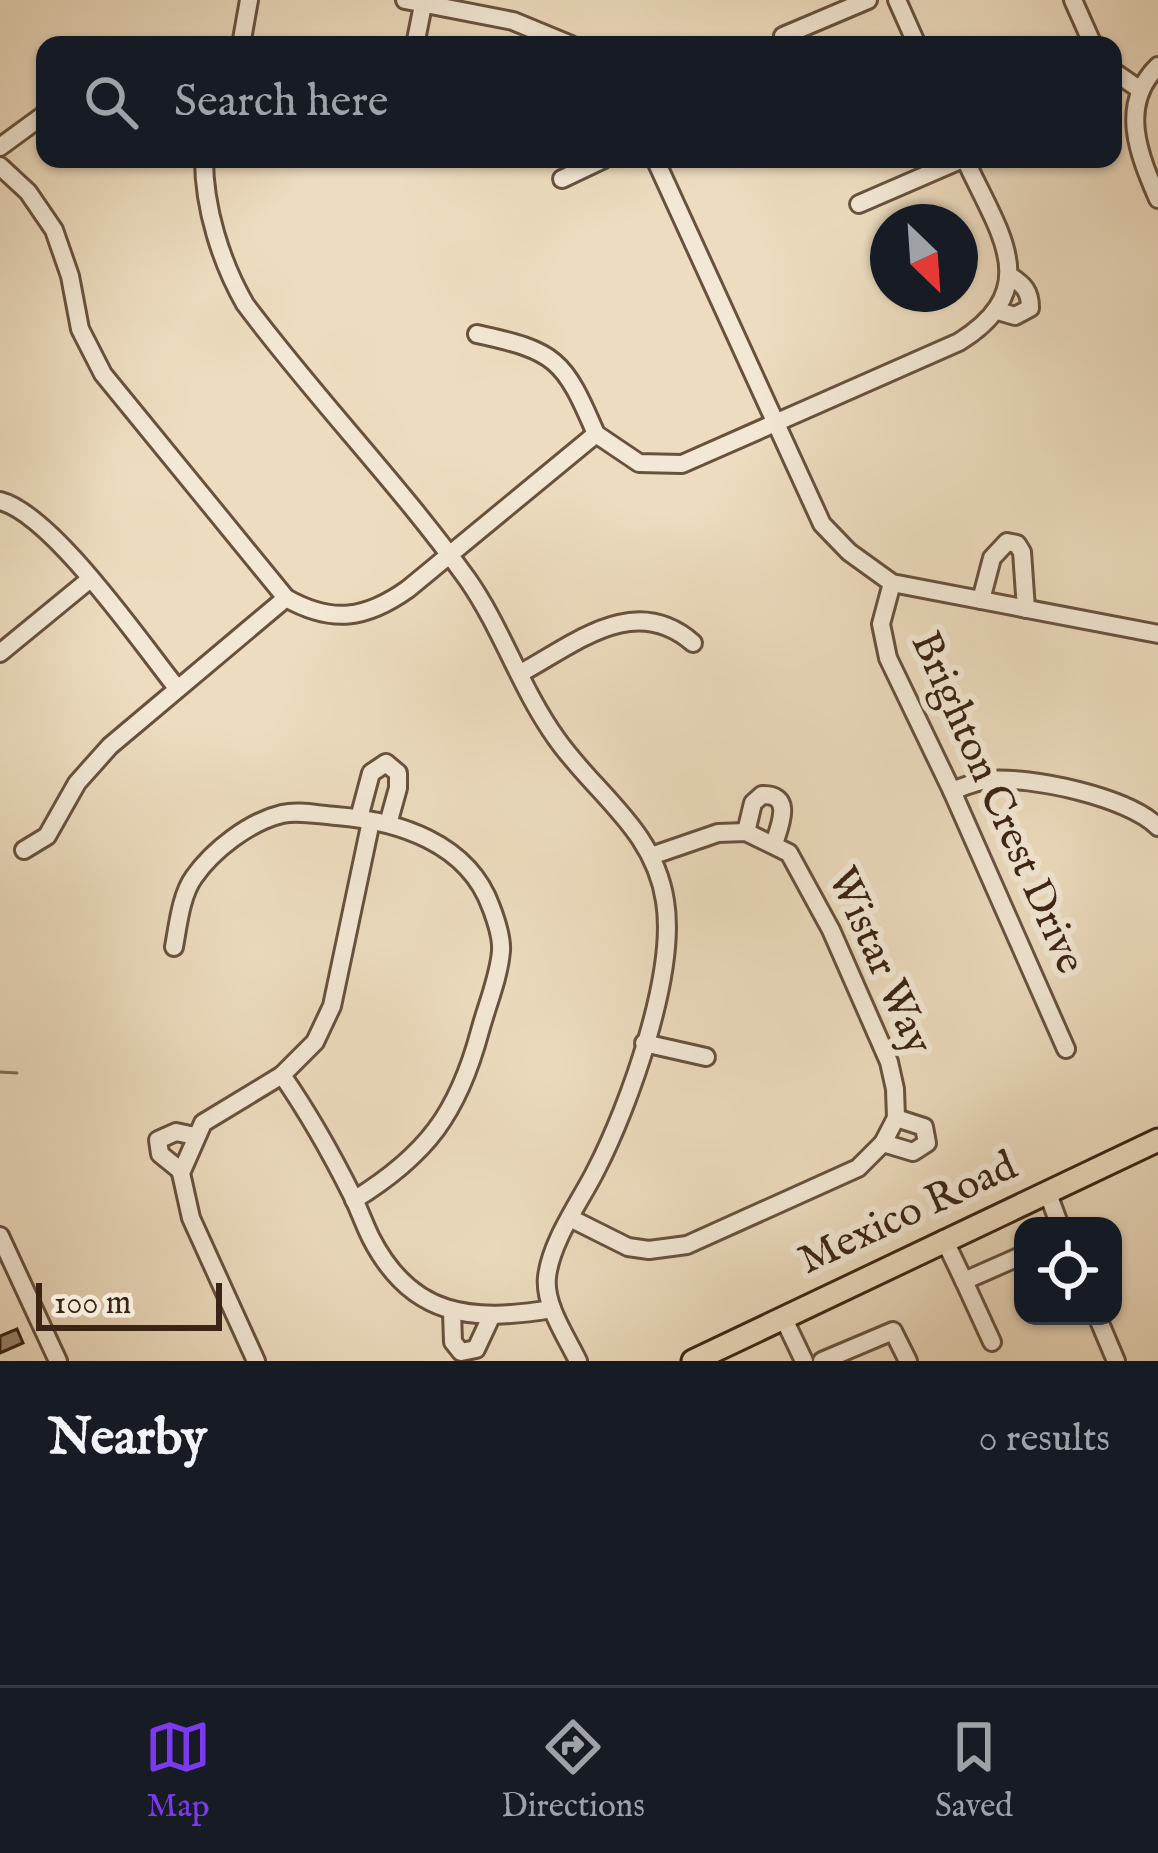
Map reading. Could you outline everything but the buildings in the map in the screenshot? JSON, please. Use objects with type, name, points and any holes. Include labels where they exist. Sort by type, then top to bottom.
[{"type":"main road","name":"Mexico Road","points":[[693,1361],[1158,1140]]},
{"type":"street","points":[[243,36],[249,0]]},
{"type":"street","points":[[513,21],[515,0]]},
{"type":"street","points":[[783,36],[868,0]]},
{"type":"street","points":[[897,0],[913,36]]},
{"type":"street","points":[[1073,0],[1089,36]]},
{"type":"street","points":[[415,36],[414,3],[513,21],[549,36]]},
{"type":"street","points":[[1158,66],[1139,89],[1135,116],[1137,148],[1158,199]]},
{"type":"street","points":[[1122,77],[1139,89]]},
{"type":"street","points":[[0,147],[36,121]]},
{"type":"street","points":[[0,166],[28,192],[54,230],[70,276],[80,329],[103,374],[286,598],[305,608],[333,616],[363,614],[392,601],[596,434]]},
{"type":"street","points":[[205,168],[211,216],[228,270],[245,304],[470,583],[555,737],[624,812],[651,856],[666,905],[661,981],[623,1113],[550,1264],[546,1282],[552,1309],[578,1361]]},
{"type":"street","points":[[562,179],[585,168]]},
{"type":"street","points":[[659,168],[822,524],[849,552],[892,583],[1158,634]]},
{"type":"street","points":[[859,204],[943,168]]},
{"type":"street","points":[[477,334],[528,345],[553,358],[576,388],[596,434],[639,463],[669,465],[694,460],[959,342],[988,324],[998,311],[1010,276],[1006,253],[968,168]]},
{"type":"street","points":[[998,311],[1015,316],[1030,308],[1024,286],[1010,276]]},
{"type":"street","points":[[0,501],[27,513],[53,536],[177,688]]},
{"type":"street","points":[[981,600],[992,558],[1007,542],[1022,551],[1026,609]]},
{"type":"street","points":[[0,653],[89,580]]},
{"type":"street","name":"Brighton Crest Drive","points":[[892,583],[881,624],[888,658],[1066,1049]]},
{"type":"street","points":[[24,850],[47,836],[77,783],[110,746],[286,598]]},
{"type":"street","points":[[520,673],[619,622],[659,621],[677,628],[693,643]]},
{"type":"street","points":[[952,791],[987,780],[1023,782],[1121,801],[1158,827]]},
{"type":"street","name":"Wistar Way","points":[[572,1219],[628,1247],[649,1250],[687,1245],[858,1168],[884,1144],[896,1118],[889,1062],[801,868],[789,853],[746,832],[753,803],[762,794],[781,801],[784,810],[774,844]]},
{"type":"street","points":[[174,947],[192,879],[224,846],[286,812],[373,821],[430,840],[463,860],[485,890],[502,949],[471,1068],[457,1102],[429,1143],[392,1176],[354,1200]]},
{"type":"street","points":[[256,1361],[190,1218],[181,1171],[195,1136],[215,1114],[282,1075],[315,1042],[332,1006],[373,821]]},
{"type":"street","points":[[651,856],[718,832],[746,832]]},
{"type":"street","points":[[644,1043],[706,1057]]},
{"type":"street","points":[[282,1075],[317,1126],[372,1241],[412,1291],[452,1312],[491,1317],[552,1309]]},
{"type":"street","name":"Wistar Way","points":[[884,1144],[913,1152],[927,1143],[924,1127],[896,1118]]},
{"type":"street","points":[[181,1171],[160,1154],[158,1140],[176,1132],[195,1136]]},
{"type":"street","points":[[1047,1191],[1057,1217]]},
{"type":"street","points":[[0,1236],[58,1361]]},
{"type":"street","points":[[944,1239],[992,1342]]},
{"type":"street","points":[[964,1281],[1014,1259]]},
{"type":"street","points":[[452,1312],[453,1342],[461,1352],[476,1349],[491,1317]]},
{"type":"street","points":[[783,1317],[804,1361]]},
{"type":"street","points":[[1101,1325],[1116,1361]]},
{"type":"street","points":[[822,1361],[893,1331],[908,1361]]},
{"type":"waterway","points":[[0,1072],[17,1073]]}]
